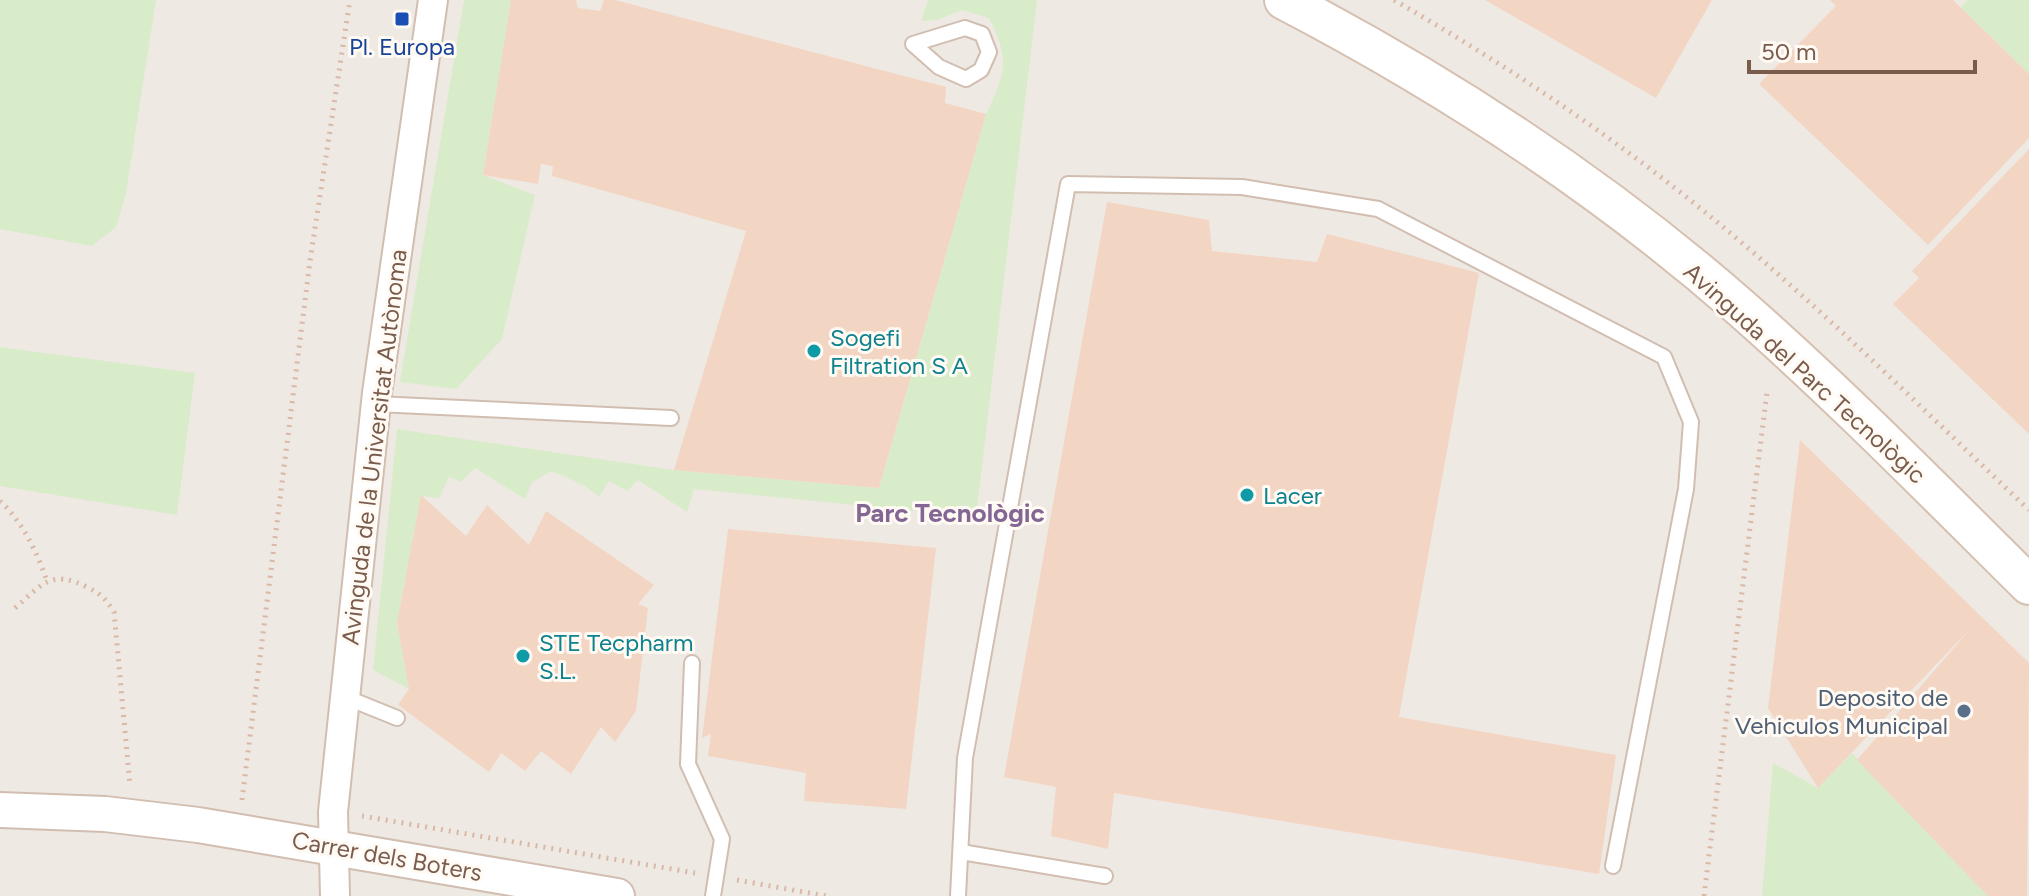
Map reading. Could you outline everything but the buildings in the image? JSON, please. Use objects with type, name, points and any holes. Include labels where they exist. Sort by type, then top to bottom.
[{"type":"main road","name":"Avinguda del Parc Tecnològic","points":[[1284,0],[1375,49],[1473,110],[1560,168],[1651,236],[1739,306],[1852,410],[2029,585]]},
{"type":"street","name":"Avinguda de la Universitat Autònoma","points":[[335,896],[333,812],[376,404],[433,0]]},
{"type":"street","name":"Carrer dels Boters","points":[[0,810],[246,819],[334,848],[617,896]]},
{"type":"lane","points":[[965,28],[982,34],[989,52],[981,70],[966,79],[939,67],[913,44],[965,28]]},
{"type":"lane","points":[[958,896],[965,758],[1068,184],[1226,187],[1378,209],[1664,357],[1691,422],[1686,489],[1613,866]]},
{"type":"lane","points":[[376,404],[671,418]]},
{"type":"lane","points":[[692,663],[688,764],[722,839],[713,896]]},
{"type":"lane","points":[[345,697],[397,718]]},
{"type":"lane","points":[[961,852],[1105,876]]},
{"type":"path","points":[[246,819],[310,261],[350,0]]},
{"type":"path","points":[[1394,0],[1510,70],[1585,120],[1680,192],[1827,318],[2029,510]]},
{"type":"path","points":[[1704,896],[1767,392]]},
{"type":"path","points":[[0,501],[35,549],[47,581]]},
{"type":"path","points":[[15,608],[47,581],[66,577],[105,596],[114,612],[131,798]]},
{"type":"shaded area","points":[[0,0],[2029,0],[2029,896],[0,896]]},
{"type":"green space","points":[[0,0],[156,0],[126,193],[116,227],[92,246],[0,229]]},
{"type":"green space","points":[[464,0],[511,0],[483,175],[535,195],[502,339],[456,389],[400,382]]},
{"type":"green space","points":[[928,0],[1037,0],[976,517],[694,489],[687,512],[638,480],[627,491],[609,481],[599,497],[585,486],[552,471],[532,482],[525,499],[475,468],[460,482],[449,477],[439,498],[421,496],[397,623],[409,689],[373,670],[397,429],[674,470],[879,488],[986,114],[998,88],[1003,66],[1000,45],[989,18],[962,10],[937,20],[921,21]]},
{"type":"green space","points":[[1967,0],[2029,0],[2029,74],[1961,8]]},
{"type":"green space","points":[[0,347],[195,373],[177,515],[0,486]]},
{"type":"green space","points":[[1852,753],[1988,896],[1762,896],[1773,763],[1818,788]]},
{"type":"place","name":"Pl. Europa","points":[[402,19]]},
{"type":"place","name":"Sogefi Filtration S A","points":[[814,351]]},
{"type":"place","name":"Lacer","points":[[1247,495]]},
{"type":"place","name":"STE Tecpharm S.L.","points":[[523,656]]},
{"type":"place","name":"Deposito de Vehiculos Municipal","points":[[1964,711]]},
{"type":"district","name":"Parc Tecnològic","points":[[950,513]]}]
